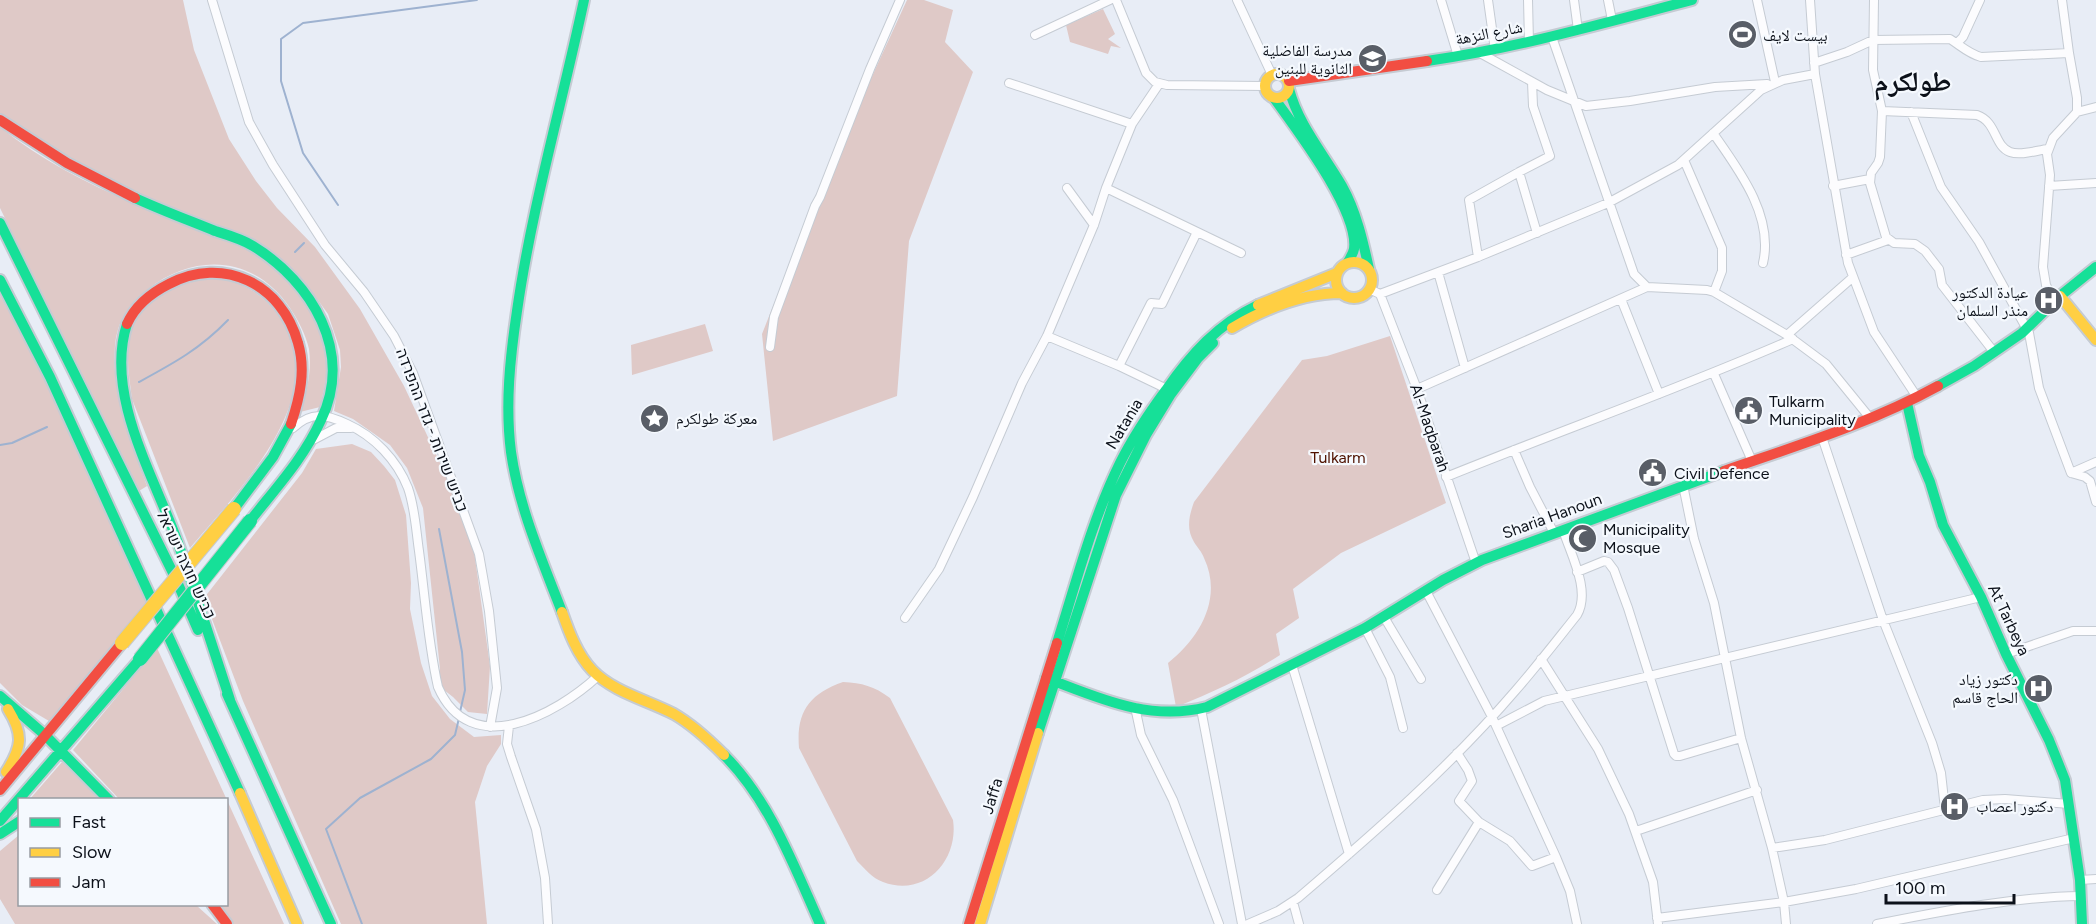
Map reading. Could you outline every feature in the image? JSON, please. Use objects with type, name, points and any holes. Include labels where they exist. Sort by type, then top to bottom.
[{"type":"main road","points":[[584,0],[522,270],[507,398],[511,451],[523,512],[583,658],[598,676],[682,719],[707,737],[735,764],[750,782],[766,809],[819,924]]},
{"type":"main road","name":"شارع النزهة","points":[[1289,85],[1495,50],[1692,0]]},
{"type":"main road","points":[[1280,74],[1289,85],[1295,111],[1350,202],[1364,241],[1375,292],[1351,298],[1342,293],[1335,281],[1337,273],[1352,255],[1354,243],[1343,207],[1322,169],[1274,98],[1267,94],[1269,81],[1280,74]]},
{"type":"main road","points":[[1274,98],[1285,96],[1289,85]]},
{"type":"main road","points":[[0,120],[32,144],[96,179],[249,244],[278,262],[299,283],[316,307],[327,329],[334,360],[330,393],[324,415],[306,446],[250,521],[140,659],[20,798]]},
{"type":"main road","name":"כביש חוצה ישראל","points":[[0,223],[175,577],[331,924]]},
{"type":"main road","points":[[1348,262],[1359,262],[1369,269]]},
{"type":"main road","name":"Sharia Hanoun","points":[[1050,680],[1107,700],[1135,707],[1170,713],[1201,709],[1365,628],[1452,574],[1476,563],[1683,485],[1822,437],[1912,400],[1974,366],[1994,352],[2026,328],[2096,267]]},
{"type":"main road","points":[[0,790],[45,735],[122,643],[234,509],[285,439],[296,408],[302,374],[301,350],[292,324],[267,293],[242,277],[220,271],[199,272],[180,278],[161,288],[141,303],[130,318],[124,331],[122,346],[123,378],[128,414],[174,533],[230,700]]},
{"type":"main road","name":"Natania","points":[[1050,680],[1116,495],[1169,391],[1191,355],[1209,337],[1240,314],[1268,300],[1337,273]]},
{"type":"main road","points":[[0,280],[50,377],[216,740],[297,924]]},
{"type":"main road","name":"Natania","points":[[1169,391],[1208,348],[1240,322],[1306,296],[1342,293]]},
{"type":"main road","points":[[2057,299],[2096,340]]},
{"type":"main road","name":"At Tarbeya","points":[[1912,400],[1919,456],[1930,482],[1943,525],[1981,597],[2006,654],[2049,740],[2065,780],[2081,896],[2082,924]]},
{"type":"main road","name":"Jaffa","points":[[969,924],[1050,680]]},
{"type":"main road","name":"Jaffa","points":[[980,924],[1050,680]]},
{"type":"main road","points":[[0,696],[45,735],[107,798]]},
{"type":"main road","points":[[0,696],[18,725],[21,744],[14,760],[0,781]]},
{"type":"main road","points":[[0,821],[18,801]]},
{"type":"main road","points":[[0,834],[18,822]]},
{"type":"main road","points":[[214,906],[227,924]]},
{"type":"street","name":"כביש שירות - גדר ההפרדה","points":[[212,0],[249,122],[273,165],[318,235],[364,292],[394,336],[413,373],[479,554],[489,611],[497,688],[490,727]]},
{"type":"street","points":[[770,347],[774,317],[811,217],[900,0]]},
{"type":"street","points":[[1035,35],[1110,0]]},
{"type":"street","points":[[1116,0],[1146,73],[1159,84],[1269,81],[1237,0]]},
{"type":"street","points":[[1441,0],[1458,56]]},
{"type":"street","points":[[1488,0],[1495,50]]},
{"type":"street","points":[[1528,0],[1529,42]]},
{"type":"street","points":[[1574,0],[1578,30]]},
{"type":"street","points":[[1608,0],[1612,20]]},
{"type":"street","points":[[1757,0],[1774,83]]},
{"type":"street","points":[[1810,0],[1815,74],[1846,255],[1852,278],[1874,332],[1912,400]]},
{"type":"street","points":[[1874,0],[1873,70],[1882,111],[1880,157],[1870,178],[1873,199],[1888,240],[1894,243],[1915,244],[1925,251],[1939,268],[1942,285],[1994,352]]},
{"type":"street","points":[[1960,40],[1980,0]]},
{"type":"street","points":[[2062,0],[2068,53],[2077,98],[2077,112]]},
{"type":"street","points":[[1552,37],[1634,274],[1647,287]]},
{"type":"street","points":[[1814,63],[1873,40],[1960,40]]},
{"type":"street","points":[[1960,40],[1966,51],[1981,57],[2068,53]]},
{"type":"street","points":[[1480,53],[1532,82],[1586,106],[1715,87],[1774,83],[1815,74]]},
{"type":"street","points":[[1478,257],[1469,200],[1550,156],[1533,106],[1532,82]]},
{"type":"street","points":[[1009,83],[1132,124]]},
{"type":"street","points":[[1375,292],[1478,257],[1608,203],[1678,165],[1761,90],[1774,83]]},
{"type":"street","points":[[905,618],[939,570],[1022,383],[1047,336],[1094,225],[1132,124],[1159,84]]},
{"type":"street","points":[[2057,299],[2046,285],[2043,267],[2048,196],[2053,185],[2048,148],[2053,138],[2077,112],[2096,107]]},
{"type":"street","points":[[1882,111],[1977,114],[1989,122],[2003,147],[2011,153],[2048,148]]},
{"type":"street","points":[[1911,112],[1941,187],[1978,242],[2026,328],[2032,342],[2039,388],[2071,473]]},
{"type":"street","points":[[1713,133],[1738,168],[1763,223],[1766,249],[1763,263]]},
{"type":"street","points":[[1684,160],[1722,248],[1722,271],[1714,292]]},
{"type":"street","points":[[1519,172],[1537,233]]},
{"type":"street","points":[[1833,186],[1870,178]]},
{"type":"street","points":[[2053,185],[2096,183]]},
{"type":"street","points":[[1067,188],[1094,225]]},
{"type":"street","points":[[1106,188],[1241,253]]},
{"type":"street","points":[[1119,366],[1151,303],[1162,304],[1197,232]]},
{"type":"street","points":[[1846,255],[1888,240]]},
{"type":"street","points":[[1438,272],[1465,368]]},
{"type":"street","points":[[1446,477],[1714,374],[1790,337],[1852,278]]},
{"type":"street","points":[[1417,389],[1647,287],[1689,289],[1714,292],[1790,337],[1826,364],[1870,418]]},
{"type":"street","name":"Al-Maqbarah","points":[[1375,292],[1417,389],[1476,563]]},
{"type":"street","points":[[1621,299],[1659,394]]},
{"type":"street","points":[[1047,336],[1119,366],[1169,391]]},
{"type":"street","points":[[1714,374],[1752,461]]},
{"type":"street","points":[[285,439],[293,427],[300,422],[324,415],[356,427],[369,436],[388,455],[401,473],[413,507],[434,669],[444,702],[465,720],[490,727],[509,726],[537,717],[566,701],[598,676]]},
{"type":"street","points":[[306,446],[336,428],[356,427]]},
{"type":"street","points":[[1822,437],[1883,620],[1932,743],[1941,773],[1945,809]]},
{"type":"street","points":[[1249,924],[1293,902],[1410,800],[1492,717],[1580,609],[1583,592],[1577,572],[1558,531],[1530,487],[1514,450]]},
{"type":"street","points":[[2071,473],[2096,462]]},
{"type":"street","points":[[2071,473],[2090,481],[2096,502]]},
{"type":"street","points":[[1683,485],[1694,539],[1714,603],[1742,738],[1772,848],[1784,902],[1786,924]]},
{"type":"street","points":[[1577,572],[1602,562],[1608,562],[1610,565],[1628,608],[1676,756],[1742,738]]},
{"type":"street","points":[[1426,591],[1492,717],[1556,857],[1570,891],[1577,924]]},
{"type":"street","points":[[1496,726],[1538,703],[1564,696],[1981,597]]},
{"type":"street","points":[[1384,617],[1421,679]]},
{"type":"street","points":[[1365,628],[1390,677],[1402,728]]},
{"type":"street","points":[[2006,654],[2073,631],[2096,631]]},
{"type":"street","points":[[1541,659],[1598,748],[1636,831],[1653,882],[1658,921],[1856,889],[2074,838]]},
{"type":"street","points":[[1292,665],[1348,854]]},
{"type":"street","points":[[1135,707],[1141,735],[1173,800],[1219,924]]},
{"type":"street","points":[[1201,709],[1242,924]]},
{"type":"street","points":[[509,726],[507,744],[536,829],[545,878],[548,924]]},
{"type":"street","points":[[1457,753],[1472,781],[1459,801],[1479,822],[1510,841],[1532,866],[1556,857]]},
{"type":"street","points":[[1636,831],[1757,790]]},
{"type":"street","points":[[1772,848],[1825,840],[1945,809],[1994,799],[2069,804]]},
{"type":"street","points":[[1437,890],[1479,822]]},
{"type":"street","points":[[2079,880],[2096,879]]},
{"type":"street","points":[[1877,924],[1939,912],[2050,896],[2081,896]]},
{"type":"street","points":[[1293,902],[1299,924]]},
{"type":"green space","points":[[0,0],[183,0],[194,50],[229,139],[256,181],[277,208],[315,247],[360,309],[404,386],[471,529],[490,666],[487,714],[468,712],[435,683],[440,669],[423,508],[407,468],[390,445],[353,419],[334,411],[341,367],[340,350],[328,314],[309,288],[287,266],[146,202],[0,116]]},
{"type":"green space","points":[[907,0],[924,0],[953,10],[945,42],[973,72],[909,241],[897,396],[773,441],[762,334],[813,205]]},
{"type":"green space","points":[[1103,9],[1115,34],[1108,39],[1121,48],[1111,46],[1108,54],[1070,42],[1066,25]]},
{"type":"green space","points":[[0,127],[32,150],[82,179],[149,210],[245,249],[286,278],[309,306],[324,337],[327,367],[320,407],[300,412],[308,381],[309,349],[296,318],[276,291],[260,278],[242,269],[224,265],[205,265],[166,277],[141,294],[125,313],[116,337],[115,364],[119,400],[147,486],[139,491],[0,208]]},
{"type":"green space","points":[[219,277],[247,287],[262,297],[281,319],[294,349],[296,380],[288,411],[273,442],[253,472],[190,548],[132,399],[128,362],[129,343],[133,325],[139,314],[158,297],[182,285]]},
{"type":"green space","points":[[0,295],[59,404],[147,603],[49,721],[22,705],[0,683]]},
{"type":"green space","points":[[705,324],[713,351],[632,375],[631,345]]},
{"type":"green space","name":"Tulkarm","points":[[1390,336],[1446,503],[1341,553],[1293,589],[1299,618],[1276,634],[1280,655],[1230,684],[1176,707],[1168,663],[1190,642],[1198,629],[1205,616],[1211,588],[1204,558],[1194,542],[1189,527],[1194,502],[1302,360],[1327,356]]},
{"type":"green space","points":[[352,444],[371,452],[395,480],[406,515],[411,583],[410,609],[421,663],[432,696],[450,719],[474,737],[501,735],[501,744],[487,766],[475,802],[487,924],[341,924],[243,701],[204,598],[302,473],[316,449]]},
{"type":"green space","points":[[157,648],[226,798],[118,798],[73,750]]},
{"type":"green space","points":[[843,682],[868,686],[890,698],[953,820],[953,835],[945,861],[925,880],[912,885],[898,886],[883,882],[872,876],[857,861],[799,748],[800,724],[807,706],[821,692]]},
{"type":"green space","points":[[62,762],[99,798],[31,798]]},
{"type":"green space","points":[[228,802],[284,924],[234,924],[220,906],[228,906]]},
{"type":"green space","points":[[18,836],[18,906],[197,906],[217,924],[15,924],[0,899],[0,851]]},
{"type":"waterway","points":[[338,205],[303,153],[281,81],[281,39],[303,23],[477,0]]},
{"type":"waterway","points":[[295,252],[304,243]]},
{"type":"waterway","points":[[139,382],[197,347],[228,320]]},
{"type":"waterway","points":[[0,445],[12,443],[47,427]]},
{"type":"waterway","points":[[439,529],[462,652],[465,690],[460,712]]},
{"type":"waterway","points":[[362,924],[326,829],[360,798],[431,759],[455,735],[459,718]]},
{"type":"traffic: fast","points":[[562,612],[532,534],[520,493],[511,452],[508,399],[512,346],[523,272],[584,0]]},
{"type":"traffic: fast","points":[[1427,61],[1527,42],[1692,0]]},
{"type":"traffic: fast","points":[[1289,89],[1305,127],[1347,196],[1358,226],[1369,269]]},
{"type":"traffic: fast","points":[[1274,98],[1325,171],[1347,214],[1353,233],[1354,249],[1348,262]]},
{"type":"traffic: fast","points":[[135,198],[253,246],[293,279],[309,299],[322,321],[330,345],[333,369],[330,394],[321,420],[298,460],[250,521]]},
{"type":"traffic: fast","points":[[0,223],[175,577],[198,630]]},
{"type":"traffic: fast","points":[[1938,386],[1974,366],[2022,333],[2060,296],[2096,267]]},
{"type":"traffic: fast","points":[[0,280],[50,377],[240,793]]},
{"type":"traffic: fast","points":[[1057,643],[1101,507],[1120,463],[1136,435],[1175,377],[1206,341],[1230,321],[1258,305]]},
{"type":"traffic: fast","points":[[127,324],[122,351],[122,379],[127,407],[135,436],[178,543],[230,700]]},
{"type":"traffic: fast","points":[[1038,733],[1116,495],[1146,435],[1171,394],[1198,358],[1213,343]]},
{"type":"traffic: fast","points":[[1907,403],[1919,456],[1930,482],[1943,525],[1981,597],[2006,654],[2049,740],[2065,780],[2080,880],[2082,924]]},
{"type":"traffic: fast","points":[[234,509],[273,457],[291,424]]},
{"type":"traffic: fast","points":[[1046,678],[1105,700],[1145,710],[1186,711],[1207,707],[1365,628],[1443,580],[1482,560],[1724,471]]},
{"type":"traffic: fast","points":[[140,659],[250,521]]},
{"type":"traffic: fast","points":[[20,798],[140,659]]},
{"type":"traffic: fast","points":[[227,694],[331,924]]},
{"type":"traffic: fast","points":[[0,696],[45,735],[107,798]]},
{"type":"traffic: fast","points":[[724,755],[740,773],[768,813],[820,924]]},
{"type":"traffic: fast","points":[[0,821],[18,800]]},
{"type":"traffic: fast","points":[[0,834],[18,822]]},
{"type":"traffic: slow","points":[[1277,74],[1286,77],[1289,86],[1286,95],[1277,98],[1268,95],[1265,86],[1268,77],[1277,74]]},
{"type":"traffic: slow","points":[[1354,262],[1367,267],[1372,280],[1367,293],[1354,298],[1341,293],[1336,280],[1341,267],[1354,262]]},
{"type":"traffic: slow","points":[[1258,305],[1337,273]]},
{"type":"traffic: slow","points":[[1232,328],[1285,303],[1313,296],[1342,293]]},
{"type":"traffic: slow","points":[[2060,296],[2096,340]]},
{"type":"traffic: slow","points":[[122,643],[234,509]]},
{"type":"traffic: slow","points":[[562,612],[578,650],[600,678],[620,690],[681,718],[724,755]]},
{"type":"traffic: slow","points":[[6,772],[19,741],[17,726],[8,709]]},
{"type":"traffic: slow","points":[[980,924],[1038,733]]},
{"type":"traffic: slow","points":[[240,793],[297,924]]},
{"type":"traffic: jam","points":[[1289,81],[1427,61]]},
{"type":"traffic: jam","points":[[0,120],[67,163],[135,198]]},
{"type":"traffic: jam","points":[[127,324],[134,311],[150,296],[169,284],[189,276],[210,273],[229,274],[248,281],[264,291],[279,305],[290,322],[298,343],[302,373],[291,424]]},
{"type":"traffic: jam","points":[[1724,471],[1860,423],[1938,386]]},
{"type":"traffic: jam","points":[[0,790],[122,643]]},
{"type":"traffic: jam","points":[[969,924],[1057,643]]},
{"type":"traffic: jam","points":[[214,906],[227,924]]},
{"type":"place","name":"بيست لايف","points":[[1742,35]]},
{"type":"place","name":"مدرسة الفاضلية الثانوية للبنين","points":[[1373,59]]},
{"type":"place","name":"عيادة الدكتور منذر السلمان","points":[[2049,301]]},
{"type":"place","name":"Tulkarm Municipality","points":[[1748,410]]},
{"type":"place","name":"معركة طولكرم","points":[[655,418]]},
{"type":"place","name":"Civil Defence","points":[[1653,473]]},
{"type":"place","name":"Municipality Mosque","points":[[1582,538]]},
{"type":"place","name":"دكتور زياد الحاج قاسم","points":[[2039,688]]},
{"type":"place","name":"دكتور اعصاب","points":[[1955,806]]},
{"type":"district","name":"طولكرم","points":[[1913,81]]}]
